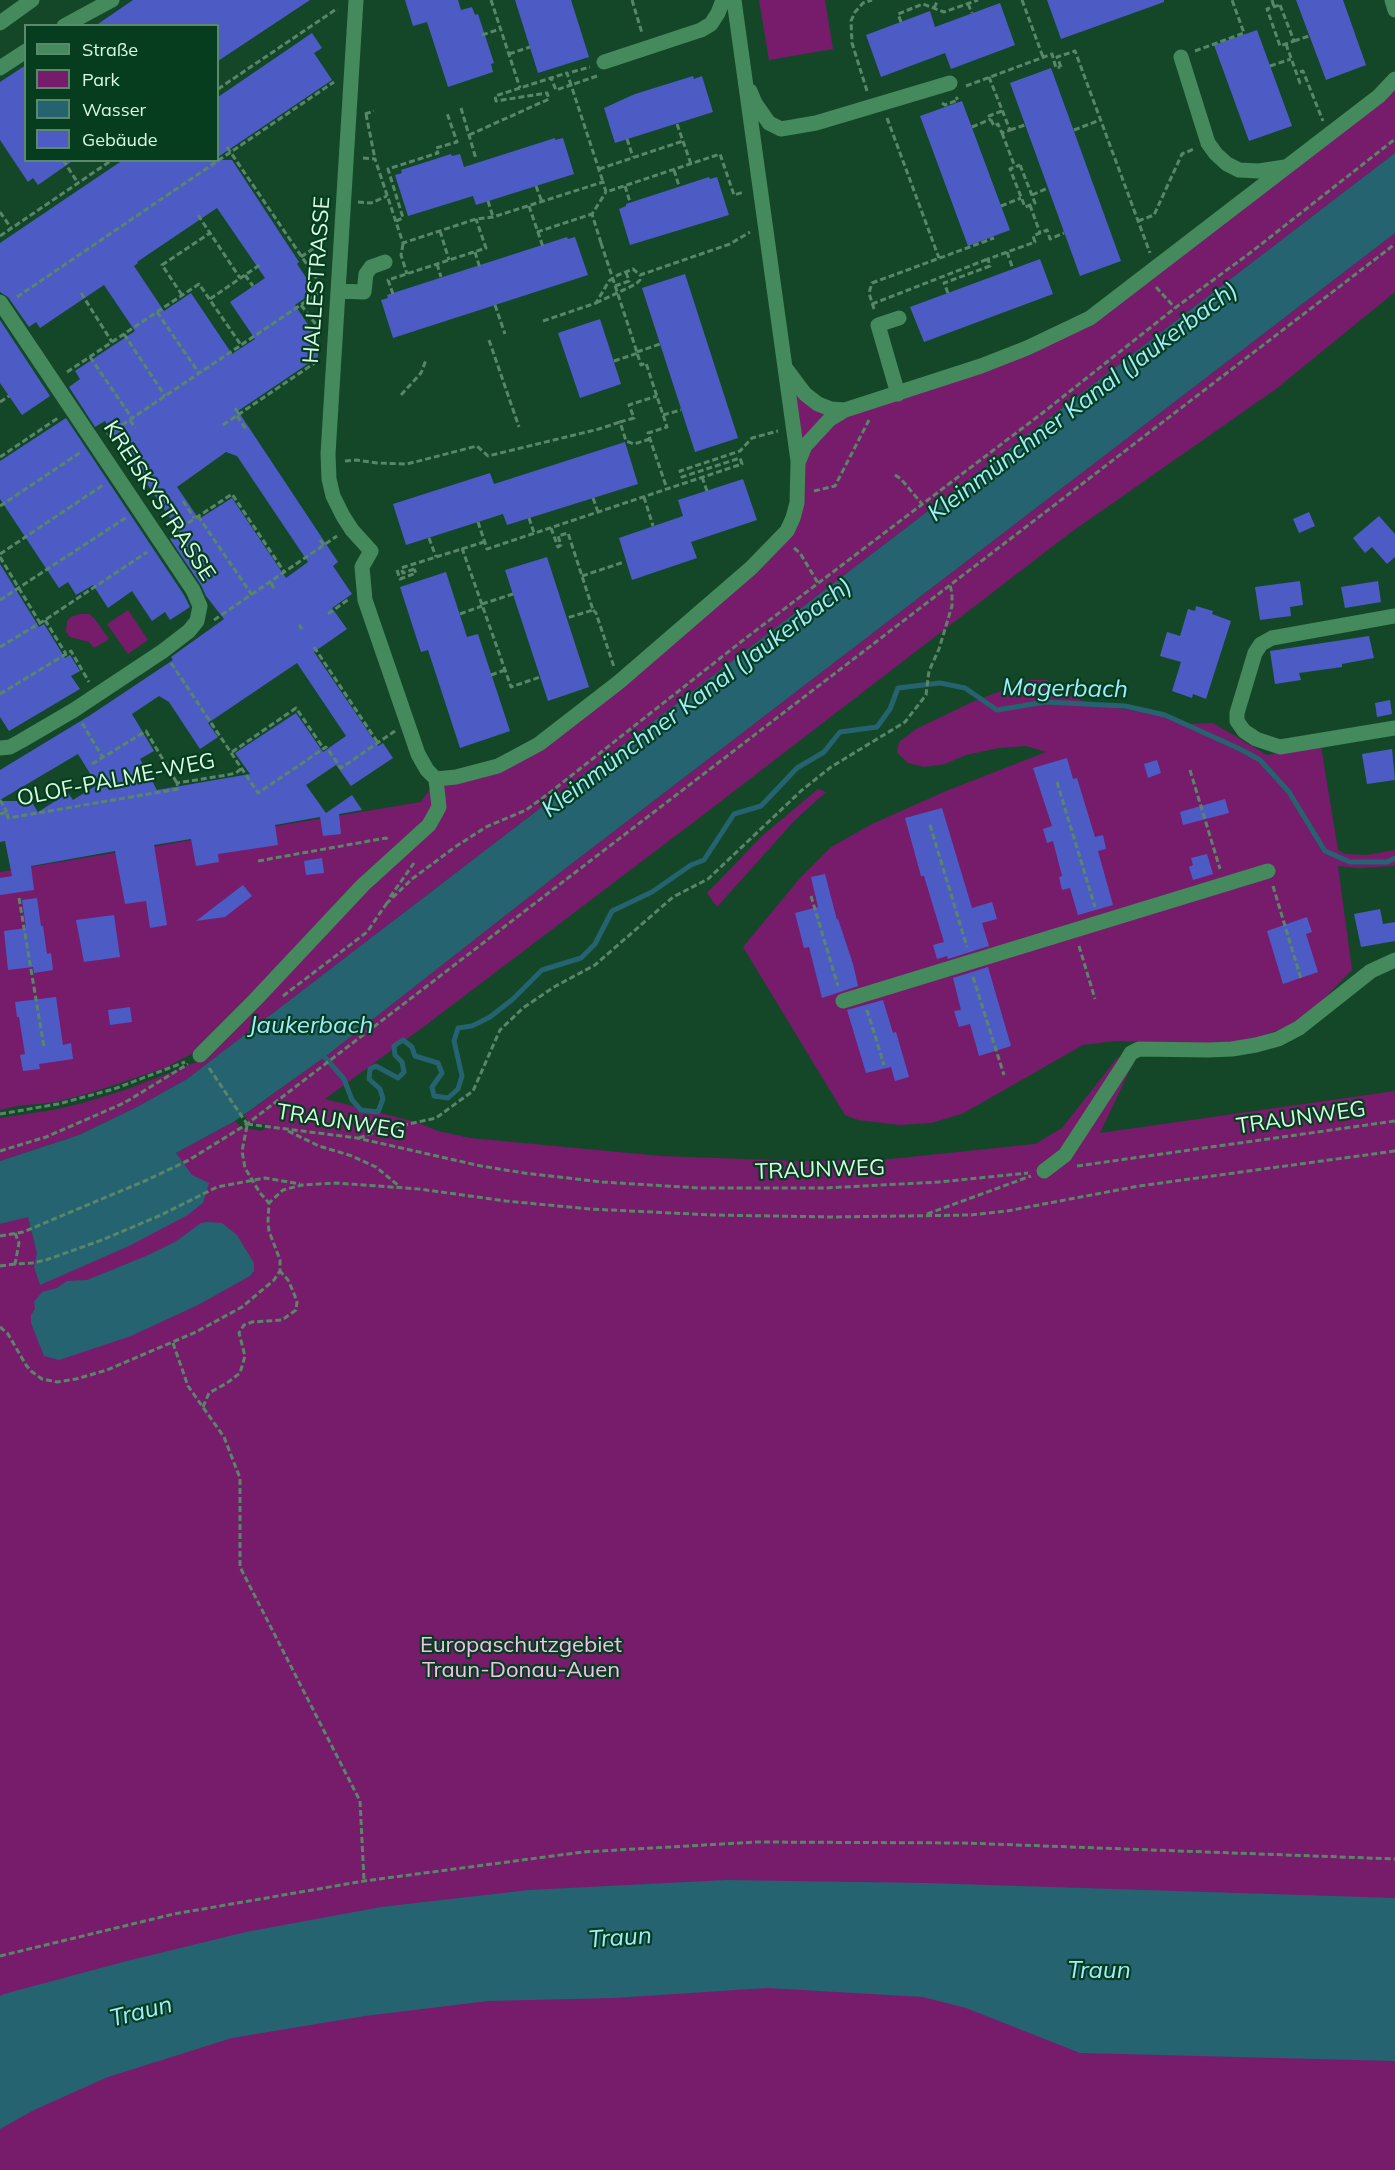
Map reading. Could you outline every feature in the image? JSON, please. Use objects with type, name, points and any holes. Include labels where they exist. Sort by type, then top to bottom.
[{"type":"street","points":[[0,23],[32,0]]},
{"type":"street","points":[[68,24],[112,0]]},
{"type":"street","points":[[603,69],[647,48],[702,30],[714,19],[723,0]]},
{"type":"street","points":[[436,779],[475,773],[514,759],[576,717],[751,568],[781,537],[793,518],[797,495],[798,462],[794,426],[734,0]]},
{"type":"street","points":[[1392,0],[1395,10]]},
{"type":"street","name":"HALLESTRASSE","points":[[350,5],[330,291],[328,460],[333,496],[343,516],[371,551],[362,567],[364,592]]},
{"type":"street","points":[[0,68],[24,52]]},
{"type":"street","points":[[1181,57],[1208,143],[1227,164],[1239,170],[1259,171],[1288,166]]},
{"type":"street","points":[[745,77],[755,103],[770,123],[781,129],[816,123],[877,104],[956,85]]},
{"type":"street","points":[[798,462],[805,446],[817,431],[830,419],[846,410],[981,366],[1090,318],[1328,136],[1379,96],[1395,79]]},
{"type":"street","points":[[330,291],[364,292],[366,274],[371,267],[384,262]]},
{"type":"street","name":"KREISKYSTRASSE","points":[[1,305],[193,590],[200,606],[197,621]]},
{"type":"street","points":[[898,393],[878,325],[899,318]]},
{"type":"street","points":[[785,367],[805,393],[818,404],[831,409],[846,410]]},
{"type":"street","points":[[200,1054],[255,1000],[363,885],[436,816],[439,798],[436,779],[427,770],[418,754],[371,620],[364,592]]},
{"type":"street","points":[[1395,616],[1272,638],[1261,644],[1255,653],[1237,713],[1237,721],[1244,731],[1256,739],[1280,747],[1395,728]]},
{"type":"street","points":[[0,748],[10,747],[74,710],[163,651],[189,631],[197,621]]},
{"type":"street","points":[[843,1001],[1268,871]]},
{"type":"street","points":[[1044,1171],[1065,1155],[1131,1053],[1139,1049],[1232,1049],[1278,1039],[1299,1028],[1371,971],[1395,960]]},
{"type":"path","points":[[491,0],[520,88]]},
{"type":"path","points":[[632,0],[647,48]]},
{"type":"path","points":[[872,0],[863,3],[855,12],[851,21],[852,42],[939,258]]},
{"type":"path","points":[[934,8],[938,0]]},
{"type":"path","points":[[901,22],[898,14],[923,4],[944,12],[978,0]]},
{"type":"path","points":[[1022,0],[1043,57]]},
{"type":"path","points":[[1181,57],[1244,33],[1232,0]]},
{"type":"path","points":[[1272,0],[1274,7]]},
{"type":"path","points":[[968,4],[972,14]]},
{"type":"path","points":[[219,89],[335,10],[350,5]]},
{"type":"path","points":[[1294,41],[1280,5],[1267,9],[1280,46],[1310,36]]},
{"type":"path","points":[[482,35],[501,29]]},
{"type":"path","points":[[1286,44],[1300,83],[1303,82],[1300,72],[1304,71],[1328,136]]},
{"type":"path","points":[[509,54],[530,46]]},
{"type":"path","points":[[956,85],[989,77],[1052,54],[1056,68],[1061,67],[1058,57],[1075,51],[1138,221],[1151,272],[1175,308]]},
{"type":"path","points":[[1270,66],[1291,59]]},
{"type":"path","points":[[551,78],[556,90],[572,87],[603,69]]},
{"type":"path","points":[[469,135],[549,99],[546,93],[496,101],[495,96],[567,73],[606,192]]},
{"type":"path","points":[[989,77],[1010,130]]},
{"type":"path","points":[[219,160],[336,81],[341,81]]},
{"type":"path","points":[[461,108],[476,159]]},
{"type":"path","points":[[374,111],[363,114],[375,159],[403,243],[401,255],[407,274]]},
{"type":"path","points":[[1002,111],[989,116],[994,126],[998,124],[1015,167]]},
{"type":"path","points":[[396,221],[404,218],[388,169],[438,153],[436,148],[457,142],[447,113]]},
{"type":"path","points":[[972,127],[991,119]]},
{"type":"path","points":[[1074,130],[1100,120]]},
{"type":"path","points":[[677,124],[691,164]]},
{"type":"path","points":[[1002,134],[1025,125]]},
{"type":"path","points":[[627,139],[633,157]]},
{"type":"path","points":[[386,904],[412,879],[455,846],[486,827],[526,810],[548,794],[818,583],[1395,140]]},
{"type":"path","points":[[598,169],[683,141]]},
{"type":"path","points":[[1138,221],[1154,215],[1182,154],[1208,143]]},
{"type":"path","points":[[0,506],[301,305],[330,291],[301,257],[227,147]]},
{"type":"path","points":[[537,232],[592,214],[606,192],[720,154],[734,195],[760,187]]},
{"type":"path","points":[[358,157],[375,159]]},
{"type":"path","points":[[64,162],[78,183]]},
{"type":"path","points":[[0,236],[109,162]]},
{"type":"path","points":[[1,305],[216,162]]},
{"type":"path","points":[[1020,165],[1032,195],[1035,203],[1025,207],[1010,169],[1020,165]]},
{"type":"path","points":[[674,170],[679,186]]},
{"type":"path","points":[[403,243],[603,182]]},
{"type":"path","points":[[536,186],[542,202]]},
{"type":"path","points":[[625,186],[630,202]]},
{"type":"path","points":[[1032,195],[1048,188]]},
{"type":"path","points":[[356,201],[371,203],[387,196]]},
{"type":"path","points":[[1001,206],[1022,198]]},
{"type":"path","points":[[488,201],[493,217]]},
{"type":"path","points":[[1030,205],[1040,233]]},
{"type":"path","points":[[529,206],[543,247]]},
{"type":"path","points":[[0,212],[11,228]]},
{"type":"path","points":[[592,214],[641,365],[646,363],[667,427],[648,433],[667,489]]},
{"type":"path","points":[[640,274],[730,244],[744,237],[764,214]]},
{"type":"path","points":[[198,215],[240,278]]},
{"type":"path","points":[[393,294],[388,280],[486,248],[476,219]]},
{"type":"path","points":[[872,304],[1035,242],[1033,236],[1047,230],[1050,238],[1064,233]]},
{"type":"path","points":[[440,231],[449,260]]},
{"type":"path","points":[[182,295],[162,266],[210,233]]},
{"type":"path","points":[[301,257],[325,238]]},
{"type":"path","points":[[878,325],[869,293],[872,283],[994,238]]},
{"type":"path","points":[[0,1236],[23,1232],[118,1193],[184,1163],[247,1124],[1395,244]]},
{"type":"path","points":[[475,252],[480,268]]},
{"type":"path","points":[[1007,252],[1013,269]]},
{"type":"path","points":[[948,293],[945,283],[990,266],[988,259]]},
{"type":"path","points":[[210,299],[261,264]]},
{"type":"path","points":[[437,264],[441,277]]},
{"type":"path","points":[[596,303],[609,281],[633,269],[640,274]]},
{"type":"path","points":[[615,286],[630,280],[626,272]]},
{"type":"path","points":[[543,321],[596,303],[636,284],[640,280],[640,274]]},
{"type":"path","points":[[245,275],[253,286]]},
{"type":"path","points":[[53,382],[199,284],[241,345]]},
{"type":"path","points":[[81,293],[112,342]]},
{"type":"path","points":[[301,305],[318,327]]},
{"type":"path","points":[[495,305],[506,334]]},
{"type":"path","points":[[157,312],[199,373]]},
{"type":"path","points":[[124,334],[165,396]]},
{"type":"path","points":[[489,340],[519,427]]},
{"type":"path","points":[[614,361],[660,344]]},
{"type":"path","points":[[223,425],[324,356]]},
{"type":"path","points":[[90,357],[135,428]]},
{"type":"path","points":[[401,395],[421,373],[426,360]]},
{"type":"path","points":[[207,368],[211,374]]},
{"type":"path","points":[[0,402],[9,396]]},
{"type":"path","points":[[338,465],[349,460],[377,464],[407,464],[477,446],[488,456],[599,429],[634,418],[629,405],[657,396]]},
{"type":"path","points":[[797,495],[835,486],[879,400]]},
{"type":"path","points":[[235,408],[246,429]]},
{"type":"path","points":[[0,457],[72,409]]},
{"type":"path","points":[[663,415],[681,410]]},
{"type":"path","points":[[620,422],[626,441],[634,444],[650,439]]},
{"type":"path","points":[[478,522],[487,549],[742,464],[740,458],[682,477],[680,471],[740,451],[752,438],[794,426]]},
{"type":"path","points":[[895,475],[922,504]]},
{"type":"path","points":[[40,623],[0,556],[116,476]]},
{"type":"path","points":[[702,477],[707,491]]},
{"type":"path","points":[[0,647],[45,620],[232,494],[285,573]]},
{"type":"path","points":[[644,497],[653,526]]},
{"type":"path","points":[[593,498],[598,512]]},
{"type":"path","points":[[183,501],[252,595]]},
{"type":"path","points":[[0,600],[139,509]]},
{"type":"path","points":[[529,518],[534,533]]},
{"type":"path","points":[[551,528],[558,547],[561,545],[558,536],[568,533],[619,682]]},
{"type":"path","points":[[197,621],[214,621],[342,532]]},
{"type":"path","points":[[781,537],[800,553],[818,583]]},
{"type":"path","points":[[429,538],[436,557]]},
{"type":"path","points":[[320,540],[324,546]]},
{"type":"path","points":[[397,570],[400,579],[416,573],[414,569],[403,573],[401,568],[484,542]]},
{"type":"path","points":[[462,548],[511,687],[540,677]]},
{"type":"path","points":[[582,576],[624,562]]},
{"type":"path","points":[[271,583],[276,590]]},
{"type":"path","points":[[357,1138],[377,1131],[436,1118],[473,1091],[500,1030],[523,1008],[554,987],[595,965],[673,897],[708,879],[802,790],[831,767],[905,722],[926,695],[929,671],[939,649],[952,606],[950,585]]},
{"type":"path","points":[[328,614],[357,594],[364,592]]},
{"type":"path","points":[[460,614],[513,594]]},
{"type":"path","points":[[567,618],[593,610]]},
{"type":"path","points":[[45,620],[66,654]]},
{"type":"path","points":[[299,625],[302,629]]},
{"type":"path","points":[[314,647],[378,743]]},
{"type":"path","points":[[0,694],[71,651],[97,694]]},
{"type":"path","name":"OLOF-PALME-WEG","points":[[163,651],[199,701],[258,793],[324,749]]},
{"type":"path","points":[[491,675],[505,670]]},
{"type":"path","points":[[231,752],[296,708],[340,768],[407,723]]},
{"type":"path","points":[[74,710],[103,758]]},
{"type":"path","points":[[92,764],[146,731],[177,783]]},
{"type":"path","name":"OLOF-PALME-WEG","points":[[0,814],[7,812],[8,818],[178,789],[177,783],[236,773],[242,768]]},
{"type":"path","points":[[1190,771],[1224,884]]},
{"type":"path","points":[[1057,782],[1100,922]]},
{"type":"path","points":[[0,800],[7,812]]},
{"type":"path","points":[[930,825],[1004,1076]]},
{"type":"path","points":[[258,861],[386,838],[402,850]]},
{"type":"path","points":[[281,997],[367,932],[414,862]]},
{"type":"path","points":[[1268,871],[1301,979]]},
{"type":"path","points":[[811,896],[843,1001]]},
{"type":"path","points":[[19,898],[44,1047]]},
{"type":"path","points":[[1074,930],[1095,999]]},
{"type":"path","points":[[862,995],[884,1065]]},
{"type":"path","points":[[0,1114],[58,1104],[114,1089],[161,1072],[200,1054]]},
{"type":"path","points":[[0,1327],[8,1334],[26,1365],[42,1379],[65,1382],[88,1376],[173,1343],[242,1307],[269,1286],[280,1271],[280,1260],[268,1221],[269,1203],[250,1179],[242,1158],[247,1124],[200,1054]]},
{"type":"path","points":[[0,1151],[46,1137],[124,1103],[176,1072],[200,1054]]},
{"type":"path","name":"TRAUNWEG","points":[[247,1124],[357,1138],[481,1166],[602,1182],[699,1188],[825,1188],[939,1182],[1044,1171],[1395,1121]]},
{"type":"path","points":[[284,1129],[319,1146],[352,1156],[376,1167],[400,1187]]},
{"type":"path","points":[[269,1203],[283,1190],[302,1185],[336,1183],[400,1187],[506,1201],[613,1210],[822,1217],[970,1215],[1007,1211],[1138,1186],[1395,1151]]},
{"type":"path","points":[[924,1215],[1044,1171]]},
{"type":"path","points":[[0,1266],[46,1260],[162,1215],[218,1186],[265,1178],[302,1185]]},
{"type":"path","points":[[15,1233],[19,1243],[15,1264]]},
{"type":"path","points":[[203,1407],[209,1393],[240,1373],[245,1356],[239,1333],[244,1325],[252,1322],[282,1320],[296,1310],[297,1302],[293,1291],[288,1280],[280,1271]]},
{"type":"path","points":[[173,1343],[189,1386],[224,1437],[240,1478],[240,1567],[360,1802],[364,1881]]},
{"type":"path","points":[[0,1956],[174,1914],[364,1881],[583,1851],[757,1842],[964,1843],[1395,1859]]},
{"type":"green space","points":[[759,0],[825,0],[833,49],[769,60]]},
{"type":"green space","points":[[1395,87],[1395,153],[187,1079],[137,1107],[79,1135],[0,1161],[0,1118],[83,1103],[128,1089],[197,1062],[293,963],[428,830],[442,785],[510,766],[786,538],[803,470],[814,441],[847,415],[1072,333]]},
{"type":"green space","name":"Europaschutzgebiet Traun-Donau-Auen","points":[[1395,233],[1395,292],[1276,389],[1070,533],[707,812],[325,1099],[470,1138],[661,1156],[799,1161],[890,1159],[1035,1144],[1062,1128],[1118,1057],[1133,1063],[1100,1133],[1395,1091],[1395,2170],[0,2170],[0,1224],[28,1216],[35,1245],[176,1153],[235,1121],[241,1127],[261,1131],[271,1125],[253,1123],[248,1121],[244,1115],[326,1056],[566,868]]},
{"type":"green space","points":[[795,388],[830,414],[800,443]]},
{"type":"green space","points":[[128,610],[148,640],[128,654],[107,624]]},
{"type":"green space","points":[[79,614],[89,614],[94,618],[109,639],[94,648],[89,642],[70,637],[66,632],[67,621]]},
{"type":"green space","points":[[1030,680],[1047,680],[1067,694],[1088,703],[1165,716],[1183,724],[1213,723],[1267,755],[1321,746],[1338,850],[1345,854],[1367,855],[1395,850],[1395,866],[1359,868],[1338,866],[1352,970],[1315,1008],[1296,1023],[1255,1039],[1218,1044],[1115,1041],[1083,1045],[962,1114],[931,1123],[900,1125],[858,1120],[845,1115],[743,947],[800,878],[831,847],[872,824],[946,791],[1046,752],[1026,746],[999,748],[966,755],[945,764],[924,767],[908,763],[897,752],[899,742],[916,729],[972,702]]},
{"type":"green space","points":[[433,784],[434,813],[195,1052],[165,1068],[90,1093],[56,1102],[0,1110],[0,872],[421,802]]},
{"type":"green space","points":[[818,789],[826,792],[795,820],[717,907],[707,893],[762,836]]},
{"type":"water","name":"Jaukerbach","points":[[1395,153],[1395,233],[566,868],[326,1056],[235,1121],[176,1153],[192,1175],[209,1183],[203,1203],[186,1216],[129,1246],[40,1285],[34,1267],[37,1253],[28,1217],[0,1224],[0,1161],[79,1135],[137,1107],[187,1079]]},
{"type":"water","points":[[201,1223],[222,1223],[237,1235],[254,1263],[254,1271],[250,1276],[198,1305],[131,1336],[59,1360],[44,1356],[31,1323],[31,1315],[35,1309],[34,1302],[42,1292],[57,1288],[67,1281],[87,1280],[146,1256],[175,1242]]},
{"type":"water","name":"Traun","points":[[726,1880],[926,1883],[1395,1898],[1395,2061],[1080,2053],[966,2008],[923,1997],[767,1988],[614,1998],[488,2001],[365,2016],[232,2038],[108,2077],[34,2110],[0,2129],[0,1996],[4,1994],[246,1932],[381,1907],[529,1890]]},
{"type":"building","points":[[133,0],[310,0],[219,60],[219,24],[98,24]]},
{"type":"building","points":[[405,0],[458,0],[461,10],[472,7],[475,15],[478,14],[494,63],[491,64],[493,72],[448,87],[427,22],[413,26]]},
{"type":"building","points":[[515,0],[571,0],[589,57],[538,73]]},
{"type":"building","points":[[1047,0],[1164,0],[1164,2],[1061,39]]},
{"type":"building","points":[[1296,0],[1343,0],[1366,65],[1326,80]]},
{"type":"building","points":[[1000,3],[1015,45],[951,69],[945,53],[881,77],[866,35],[930,11],[935,27]]},
{"type":"building","points":[[1257,30],[1292,126],[1249,141],[1214,45]]},
{"type":"building","points":[[312,33],[322,48],[314,53],[332,80],[219,156],[219,96]]},
{"type":"building","points":[[24,66],[24,162],[71,162],[38,185],[33,178],[28,182],[0,140],[0,82]]},
{"type":"building","points":[[1051,68],[1121,261],[1080,276],[1010,83]]},
{"type":"building","points":[[693,76],[694,79],[702,76],[713,112],[615,143],[604,108],[635,94]]},
{"type":"building","points":[[962,101],[1010,230],[968,246],[920,116]]},
{"type":"building","points":[[555,138],[555,140],[563,138],[574,174],[476,205],[473,196],[408,216],[395,175],[402,173],[401,170],[451,154],[452,156],[460,154],[464,167]]},
{"type":"building","points":[[219,160],[232,160],[299,262],[297,264],[315,291],[295,305],[317,338],[318,357],[238,411],[338,562],[333,566],[352,594],[332,608],[347,629],[314,652],[378,746],[383,743],[393,758],[351,786],[336,765],[306,785],[326,813],[352,795],[362,810],[339,814],[341,834],[323,836],[320,817],[275,825],[278,845],[218,854],[219,862],[196,866],[191,839],[154,845],[167,925],[150,928],[146,901],[125,904],[115,851],[31,866],[34,890],[0,895],[0,878],[12,876],[5,841],[0,842],[0,801],[31,801],[38,812],[68,793],[73,800],[97,785],[78,754],[0,800],[0,770],[89,716],[173,660],[171,657],[224,619],[206,596],[170,539],[180,533],[105,421],[95,427],[69,387],[80,379],[75,371],[135,331],[104,285],[40,328],[36,322],[29,327],[8,297],[0,292],[0,243],[120,162],[219,162]],"holes":[[[217,208],[265,278],[230,302],[255,339],[232,354],[191,293],[164,311],[134,266]],[[226,452],[237,456],[308,562],[286,578],[232,498],[199,519],[177,487]],[[297,663],[346,736],[323,752],[296,713],[235,753],[250,774],[157,790],[140,759],[154,751],[132,714],[159,696],[169,702],[200,749],[218,737],[208,723]]]},
{"type":"building","points":[[709,177],[710,179],[717,177],[729,215],[630,245],[619,209],[626,204]]},
{"type":"building","points":[[567,237],[568,239],[575,237],[588,275],[393,338],[381,300],[388,298],[387,295]]},
{"type":"building","points":[[1040,259],[1053,294],[924,342],[910,307]]},
{"type":"building","points":[[685,274],[738,438],[695,452],[642,288]]},
{"type":"building","points":[[600,319],[621,384],[580,398],[558,333]]},
{"type":"building","points":[[0,320],[50,396],[22,415],[0,383]]},
{"type":"building","points":[[66,418],[184,595],[190,607],[170,620],[165,612],[152,621],[132,591],[108,608],[93,585],[76,595],[68,582],[59,588],[0,499],[0,461]]},
{"type":"building","points":[[625,442],[638,484],[507,525],[503,514],[406,545],[393,504],[490,473],[494,484]]},
{"type":"building","points":[[743,479],[757,520],[691,542],[697,558],[632,580],[619,538],[683,516],[678,500]]},
{"type":"building","points":[[1309,512],[1315,526],[1299,533],[1293,519]]},
{"type":"building","points":[[1379,516],[1395,534],[1395,557],[1387,564],[1372,547],[1365,553],[1353,538]]},
{"type":"building","points":[[547,557],[589,687],[548,701],[505,570]]},
{"type":"building","points":[[0,564],[39,627],[44,624],[65,658],[70,655],[80,671],[71,676],[80,689],[9,731],[0,717]]},
{"type":"building","points":[[446,572],[467,637],[478,634],[510,731],[460,748],[428,650],[421,652],[400,587]]},
{"type":"building","points":[[1300,581],[1303,605],[1290,607],[1291,616],[1260,620],[1255,587]]},
{"type":"building","points":[[1378,581],[1381,602],[1345,608],[1341,587]]},
{"type":"building","points":[[1196,606],[1213,611],[1212,614],[1231,621],[1206,699],[1193,694],[1192,698],[1172,691],[1181,662],[1160,656],[1167,632],[1180,636],[1188,609],[1195,611]]},
{"type":"building","points":[[1369,636],[1374,658],[1342,664],[1342,667],[1299,673],[1301,680],[1275,684],[1270,651]]},
{"type":"building","points":[[1390,700],[1392,714],[1377,717],[1375,703]]},
{"type":"building","points":[[1392,749],[1395,780],[1367,784],[1362,754]]},
{"type":"building","points":[[1067,758],[1073,779],[1077,778],[1095,837],[1103,835],[1106,849],[1098,851],[1113,905],[1078,915],[1070,888],[1062,890],[1059,877],[1062,876],[1053,841],[1047,843],[1043,829],[1052,826],[1033,768]]},
{"type":"building","points":[[1157,760],[1161,773],[1148,778],[1144,764]]},
{"type":"building","points":[[1225,799],[1229,813],[1183,825],[1180,812]]},
{"type":"building","points":[[942,808],[972,908],[992,902],[997,919],[982,923],[989,946],[948,959],[947,956],[937,959],[933,945],[944,942],[924,876],[921,876],[905,818]]},
{"type":"building","points":[[1207,854],[1213,874],[1193,880],[1189,867],[1193,865],[1191,858]]},
{"type":"building","points":[[322,858],[324,873],[306,875],[304,861]]},
{"type":"building","points":[[825,874],[858,986],[822,998],[809,947],[804,948],[795,913],[818,907],[811,877]]},
{"type":"building","points":[[243,885],[252,896],[225,917],[196,921]]},
{"type":"building","points":[[37,898],[47,954],[51,953],[53,970],[34,973],[33,967],[8,970],[4,931],[26,928],[22,900]]},
{"type":"building","points":[[1380,909],[1383,924],[1395,922],[1395,941],[1361,947],[1354,914]]},
{"type":"building","points":[[114,915],[120,957],[84,962],[76,920]]},
{"type":"building","points":[[1307,917],[1312,932],[1306,934],[1318,972],[1283,984],[1267,931]]},
{"type":"building","points":[[988,967],[1011,1046],[979,1056],[970,1024],[959,1027],[954,1011],[961,1010],[953,978]]},
{"type":"building","points":[[56,997],[63,1045],[71,1043],[73,1059],[39,1064],[40,1069],[23,1071],[20,1055],[25,1054],[15,1002]]},
{"type":"building","points":[[883,1000],[893,1033],[896,1032],[909,1077],[895,1081],[891,1067],[866,1073],[847,1010]]},
{"type":"building","points":[[130,1007],[132,1022],[110,1025],[108,1010]]},
{"type":"waterway","name":"Magerbach","points":[[321,1053],[344,1079],[352,1100],[361,1110],[378,1112],[383,1099],[380,1089],[369,1079],[370,1069],[376,1066],[398,1078],[404,1072],[402,1062],[395,1055],[394,1046],[403,1040],[412,1047],[415,1056],[438,1063],[442,1073],[432,1087],[434,1096],[448,1098],[458,1089],[462,1076],[454,1041],[458,1028],[472,1026],[490,1017],[513,999],[542,970],[581,958],[595,944],[612,911],[652,892],[691,865],[704,860],[734,814],[761,806],[797,768],[824,752],[840,732],[877,727],[890,709],[898,688],[940,683],[965,688],[997,710],[1045,702],[1125,706],[1165,715],[1260,760],[1289,792],[1325,851],[1350,862],[1387,862],[1395,858]]},
{"type":"water label","name":"Kleinmünchner Kanal (Jaukerbach)","points":[[1083,402]]},
{"type":"water label","name":"Kleinmünchner Kanal (Jaukerbach)","points":[[697,698]]}]
